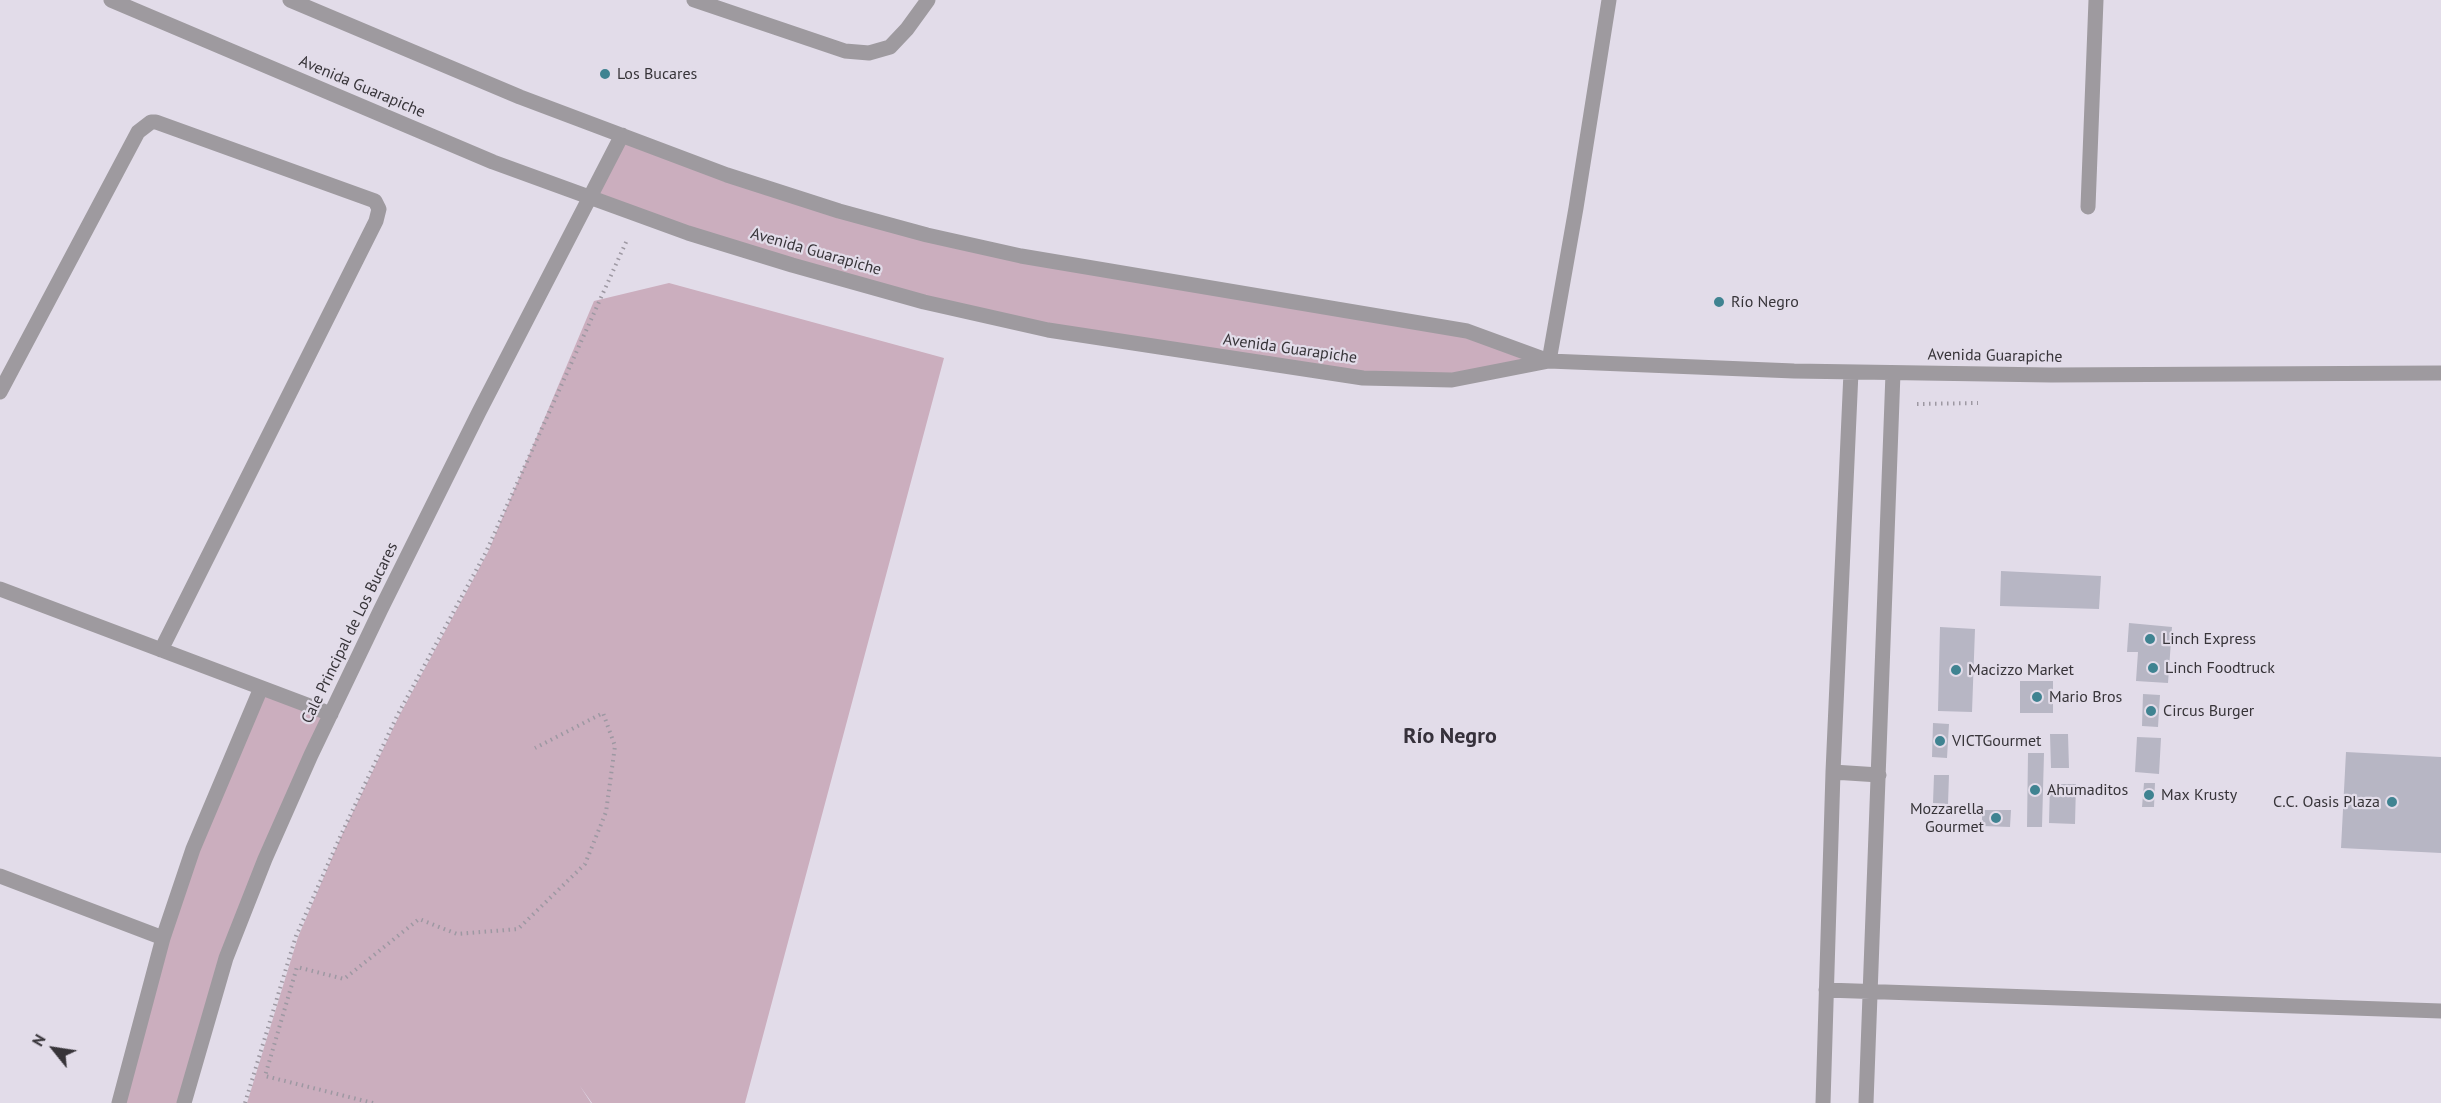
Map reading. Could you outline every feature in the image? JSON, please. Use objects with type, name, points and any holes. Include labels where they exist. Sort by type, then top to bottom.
[{"type":"street","name":"Avenida Guarapiche","points":[[111,0],[493,162],[592,198],[792,265],[924,302],[1048,330],[1364,378],[1452,380],[1549,361],[1851,372],[2051,375],[2441,373]]},
{"type":"street","name":"Avenida Guarapiche","points":[[290,0],[520,97],[727,175],[839,211],[927,235],[1021,256],[1467,331],[1549,361]]},
{"type":"street","points":[[694,0],[845,51],[869,53],[890,47],[907,29],[928,0]]},
{"type":"street","points":[[1549,361],[1609,0]]},
{"type":"street","points":[[2088,207],[2096,0]]},
{"type":"street","points":[[0,392],[138,132],[150,122],[167,126],[375,201],[379,209],[376,221],[161,650]]},
{"type":"street","name":"Cale Principal de Los Bucares","points":[[184,1103],[226,958],[266,858],[330,714],[474,423],[592,198],[622,135]]},
{"type":"street","points":[[1823,1103],[1833,772],[1851,372]]},
{"type":"street","points":[[1866,1103],[1893,372]]},
{"type":"street","points":[[0,590],[330,714]]},
{"type":"street","points":[[119,1103],[163,938],[193,849],[261,688]]},
{"type":"street","points":[[1833,772],[1879,775]]},
{"type":"street","points":[[0,876],[163,938]]},
{"type":"street","points":[[1826,990],[2441,1011]]},
{"type":"path","points":[[245,1103],[296,936],[339,837],[397,716],[486,552],[638,214]]},
{"type":"path","points":[[374,1103],[265,1076],[297,967],[344,979],[418,919],[457,934],[518,929],[585,864],[606,812],[615,746],[603,713],[535,748]]},
{"type":"shaded area","points":[[622,135],[927,235],[1467,331],[1549,361],[1452,380],[1363,378],[924,302],[592,198]]},
{"type":"shaded area","points":[[669,283],[944,358],[745,1103],[592,1103],[580,1086],[591,1103],[247,1103],[298,937],[341,837],[399,716],[488,552],[594,301]]},
{"type":"shaded area","points":[[261,688],[331,714],[265,859],[184,1103],[119,1103],[163,938]]},
{"type":"building","points":[[2001,571],[2101,576],[2099,609],[2000,606]]},
{"type":"building","points":[[2129,623],[2172,627],[2168,683],[2136,681],[2138,652],[2127,652]]},
{"type":"building","name":"Macizzo Market","points":[[1940,627],[1975,629],[1972,712],[1938,711]]},
{"type":"building","name":"Mario Bros","points":[[2020,681],[2053,681],[2053,713],[2020,713]]},
{"type":"building","name":"Circus Burger","points":[[2143,694],[2160,695],[2158,727],[2142,726]]},
{"type":"building","name":"VICTGourmet","points":[[1933,723],[1949,724],[1947,758],[1932,757]]},
{"type":"building","points":[[2050,734],[2068,734],[2069,768],[2051,768]]},
{"type":"building","points":[[2137,737],[2161,738],[2159,774],[2135,772]]},
{"type":"building","name":"C.C. Oasis Plaza","points":[[2346,752],[2441,757],[2441,853],[2341,848]]},
{"type":"building","name":"Ahumaditos","points":[[2028,753],[2044,753],[2042,827],[2027,827]]},
{"type":"building","points":[[1934,775],[1949,775],[1948,804],[1933,803]]},
{"type":"building","name":"Max Krusty","points":[[2144,783],[2155,783],[2154,807],[2142,807]]},
{"type":"building","points":[[2050,784],[2076,784],[2075,824],[2049,823]]},
{"type":"building","name":"Mozzarella Gourmet","points":[[1982,810],[2011,810],[2010,827],[1982,826]]},
{"type":"place","name":"Los Bucares","points":[[605,74]]},
{"type":"place","name":"Río Negro","points":[[1719,302]]},
{"type":"place","name":"Linch Express","points":[[2150,639]]},
{"type":"place","name":"Linch Foodtruck","points":[[2153,668]]},
{"type":"place","name":"Macizzo Market","points":[[1956,670]]},
{"type":"place","name":"Mario Bros","points":[[2037,697]]},
{"type":"place","name":"Circus Burger","points":[[2151,711]]},
{"type":"place","name":"VICTGourmet","points":[[1940,741]]},
{"type":"place","name":"Ahumaditos","points":[[2035,790]]},
{"type":"place","name":"Max Krusty","points":[[2149,795]]},
{"type":"place","name":"C.C. Oasis Plaza","points":[[2392,802]]},
{"type":"place","name":"Mozzarella Gourmet","points":[[1996,818]]},
{"type":"district","name":"Río Negro","points":[[1450,737]]}]
